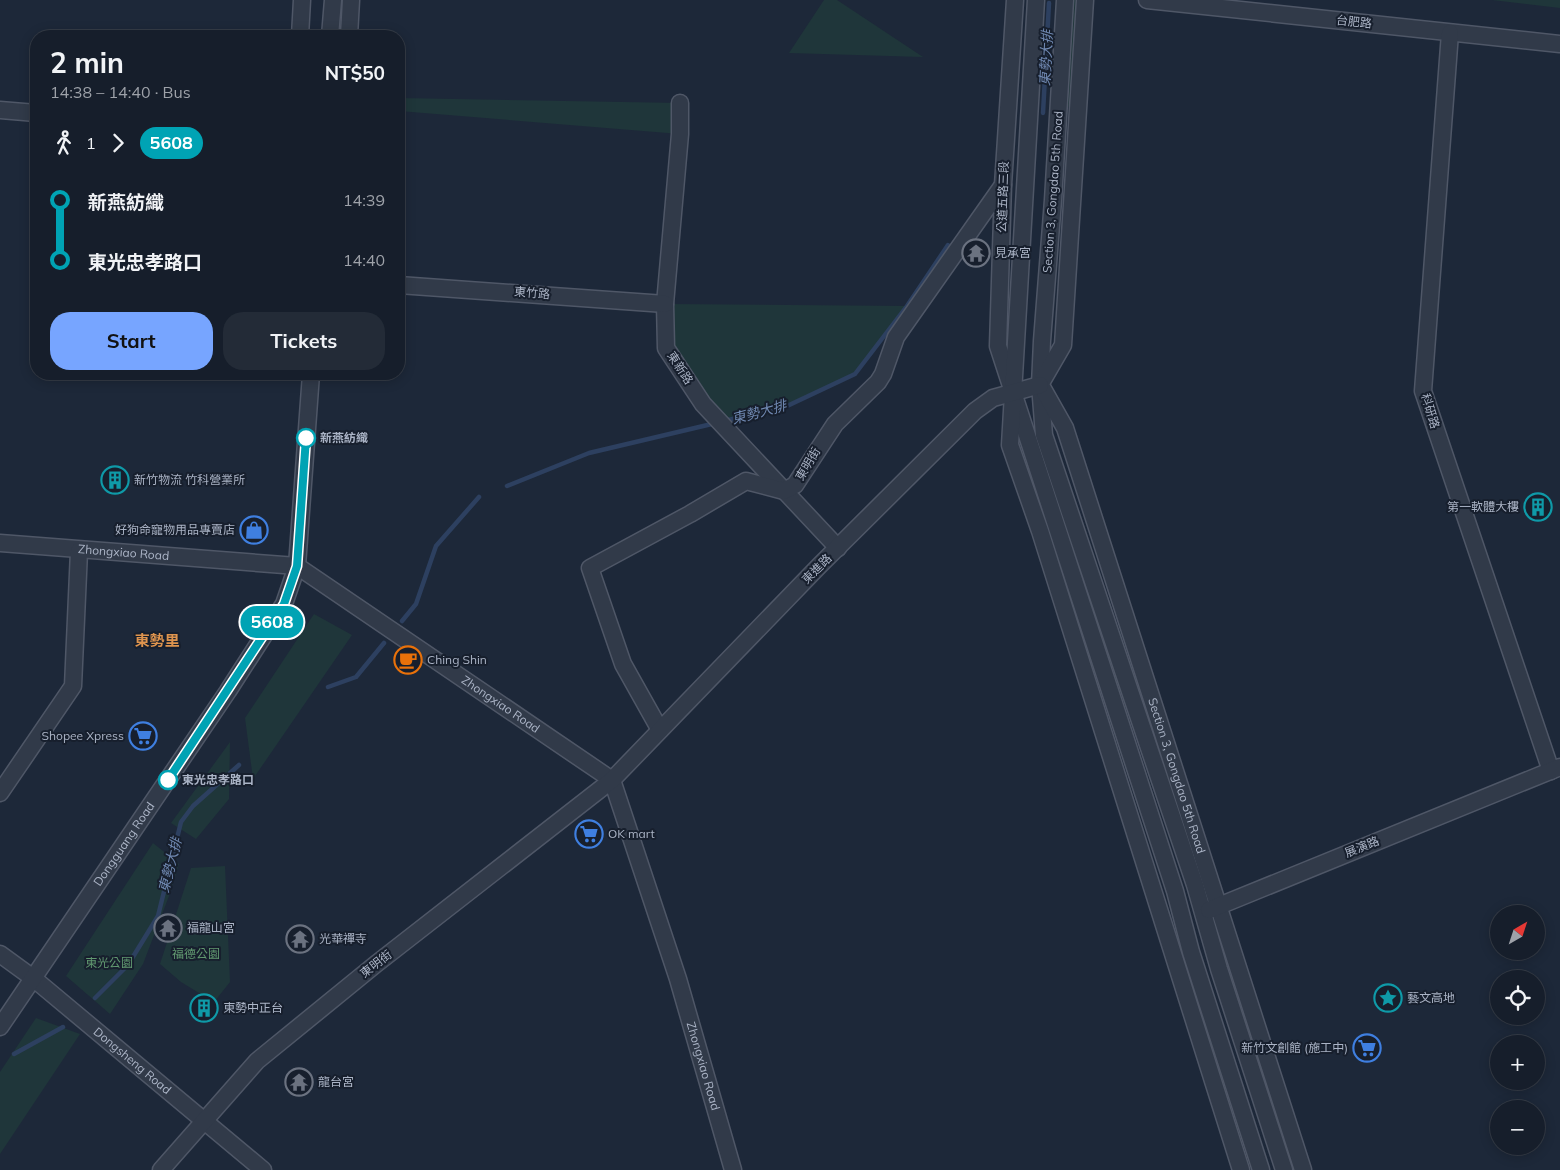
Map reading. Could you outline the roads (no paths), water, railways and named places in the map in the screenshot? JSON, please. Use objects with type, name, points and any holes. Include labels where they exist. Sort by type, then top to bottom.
[{"type":"street","points":[[300,30],[302,0]]},
{"type":"street","points":[[330,30],[333,0]]},
{"type":"street","points":[[349,30],[351,0]]},
{"type":"street","name":"公道五路三段","points":[[1013,392],[998,346],[1003,185],[1015,0]]},
{"type":"street","points":[[1036,0],[1010,446],[1040,531],[1242,1170]]},
{"type":"street","name":"Section 3, Gongdao 5th Road","points":[[1065,0],[1040,385],[1044,435],[1136,706],[1284,1170]]},
{"type":"street","points":[[1040,385],[1063,345],[1085,0]]},
{"type":"street","name":"台肥路","points":[[1148,0],[1560,44]]},
{"type":"street","name":"科研路","points":[[1450,33],[1423,391],[1556,769]]},
{"type":"street","name":"東新路","points":[[680,102],[680,134],[665,304],[666,348],[703,404],[838,548]]},
{"type":"street","points":[[0,110],[30,112]]},
{"type":"street","name":"東明街","points":[[660,730],[623,664],[590,568],[690,514],[746,481],[784,491],[801,479],[815,451],[835,424],[878,382],[883,374],[896,337],[1003,185]]},
{"type":"street","name":"東竹路","points":[[405,285],[665,304]]},
{"type":"street","name":"Dongguang Road","points":[[0,1027],[228,691],[284,604],[297,566],[311,380]]},
{"type":"street","name":"東進路","points":[[612,780],[838,548],[975,411],[993,398],[1040,385]]},
{"type":"street","name":"Section 3, Gongdao 5th Road","points":[[1040,385],[1065,428],[1303,1170]]},
{"type":"street","points":[[1013,392],[1172,882],[1191,952],[1262,1170]]},
{"type":"street","name":"Zhongxiao Road","points":[[0,543],[79,551],[297,566],[612,780],[678,979],[733,1170]]},
{"type":"street","points":[[0,793],[73,686],[79,551]]},
{"type":"street","name":"展演路","points":[[1165,927],[1556,769]]},
{"type":"street","name":"東明街","points":[[161,1170],[257,1061],[376,964],[612,780]]},
{"type":"street","name":"Dongsheng Road","points":[[0,954],[33,978],[266,1169]]},
{"type":"waterway","name":"東勢大排","points":[[1043,113],[1049,3]]},
{"type":"waterway","name":"東勢大排","points":[[724,421],[785,407],[855,374],[907,306],[948,245]]},
{"type":"waterway","name":"東勢大排","points":[[507,486],[589,453],[716,423]]},
{"type":"waterway","name":"東勢大排","points":[[402,621],[416,604],[436,546],[479,497]]},
{"type":"waterway","name":"東勢大排","points":[[328,687],[356,677],[384,643]]},
{"type":"waterway","name":"東勢大排","points":[[95,998],[128,965],[158,916],[181,822],[193,806],[239,765]]},
{"type":"waterway","name":"東勢大排","points":[[14,1054],[63,1027]]},
{"type":"place","name":"見承宮","points":[[976,253]]},
{"type":"place","name":"新燕紡織","points":[[306,438]]},
{"type":"place","name":"新竹物流 竹科營業所","points":[[115,480]]},
{"type":"place","name":"第一軟體大樓","points":[[1538,507]]},
{"type":"place","name":"好狗命寵物用品專賣店","points":[[254,530]]},
{"type":"place","name":"Ching Shin","points":[[408,660]]},
{"type":"place","name":"Shopee Xpress","points":[[143,736]]},
{"type":"place","name":"東光忠孝路口","points":[[168,780]]},
{"type":"place","name":"OK mart","points":[[589,834]]},
{"type":"place","name":"福龍山宮","points":[[168,928]]},
{"type":"place","name":"光華禪寺","points":[[300,939]]},
{"type":"place","name":"藝文高地","points":[[1388,998]]},
{"type":"place","name":"東勢中正台","points":[[204,1008]]},
{"type":"place","name":"新竹文創館 (施工中)","points":[[1367,1048]]},
{"type":"place","name":"龍台宮","points":[[299,1082]]},
{"type":"district","name":"東勢里","points":[[157,641]]},
{"type":"park label","name":"福德公園","points":[[196,954]]},
{"type":"park label","name":"東光公園","points":[[109,963]]}]
